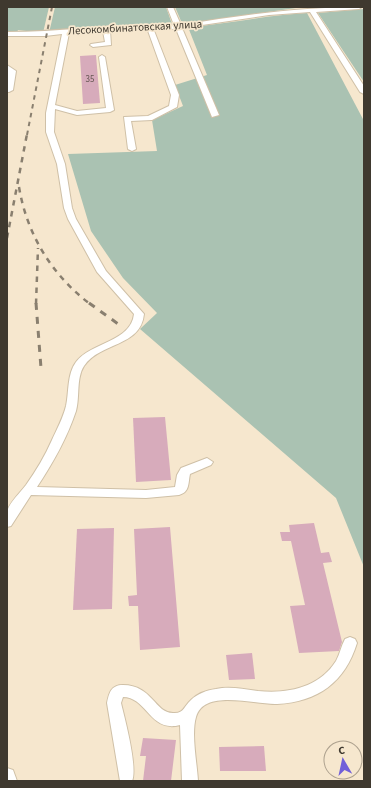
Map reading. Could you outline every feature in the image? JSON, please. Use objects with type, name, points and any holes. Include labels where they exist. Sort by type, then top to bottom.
[{"type":"street","points":[[170,7],[215,115]]},
{"type":"street","name":"Лесокомбинатовская улица","points":[[7,34],[45,34],[66,31],[149,26],[178,27],[269,13],[359,7]]},
{"type":"street","points":[[312,10],[364,92]]},
{"type":"street","points":[[132,149],[127,119],[149,118],[173,107],[175,95],[149,26]]},
{"type":"street","points":[[93,45],[109,44],[106,29]]},
{"type":"street","points":[[7,523],[11,514],[45,464],[65,424],[72,402],[76,373],[79,364],[93,351],[137,328],[140,320],[139,314],[102,272],[72,218],[65,197],[61,164],[50,132],[52,106],[66,31]]},
{"type":"street","points":[[52,106],[77,113],[110,110],[102,57]]},
{"type":"street","points":[[7,67],[12,71],[9,90]]},
{"type":"street","points":[[28,491],[146,494],[179,491],[182,488],[183,475],[185,471],[207,462]]},
{"type":"street","points":[[126,776],[125,759],[114,703],[116,694],[119,691],[128,690],[140,695],[158,716],[164,719],[171,721],[179,720],[188,716],[200,701],[215,696],[245,694],[267,698],[285,697],[298,695],[320,686],[337,672],[345,662],[350,643]]},
{"type":"street","points":[[188,716],[190,781]]},
{"type":"street","points":[[7,775],[9,781]]},
{"type":"green space","points":[[7,7],[49,7],[43,33],[18,30],[17,32],[7,32]]},
{"type":"green space","points":[[55,7],[166,7],[172,24],[49,33]]},
{"type":"green space","points":[[175,7],[303,7],[189,23],[181,21]]},
{"type":"green space","points":[[364,9],[364,82],[318,13]]},
{"type":"green space","points":[[307,13],[364,121],[364,567],[336,498],[140,329],[157,313],[123,278],[91,231],[68,154],[157,151],[152,120],[183,106],[175,85],[207,75],[188,27]]},
{"type":"building","points":[[96,55],[100,103],[83,104],[80,56]]},
{"type":"building","points":[[165,417],[171,480],[136,482],[133,418]]},
{"type":"building","points":[[314,523],[321,553],[329,552],[332,562],[323,563],[342,642],[339,651],[299,653],[290,606],[305,605],[291,541],[282,541],[280,532],[290,532],[289,525]]},
{"type":"building","points":[[170,527],[180,647],[140,650],[138,606],[129,606],[128,596],[137,595],[134,529]]},
{"type":"building","points":[[114,528],[112,609],[73,610],[77,529]]},
{"type":"building","points":[[252,653],[255,679],[229,680],[226,655]]},
{"type":"building","points":[[143,738],[176,740],[171,781],[143,781],[146,756],[140,756]]},
{"type":"building","points":[[264,746],[266,771],[220,771],[219,747]]},
{"type":"railway","points":[[27,135],[52,7]]},
{"type":"railway","points":[[7,238],[27,134]]},
{"type":"railway","points":[[19,187],[28,221],[43,253],[64,280],[76,293],[90,304]]},
{"type":"railway","points":[[36,303],[38,248]]},
{"type":"railway","points":[[36,303],[41,368]]},
{"type":"railway","points":[[89,303],[121,326]]}]
